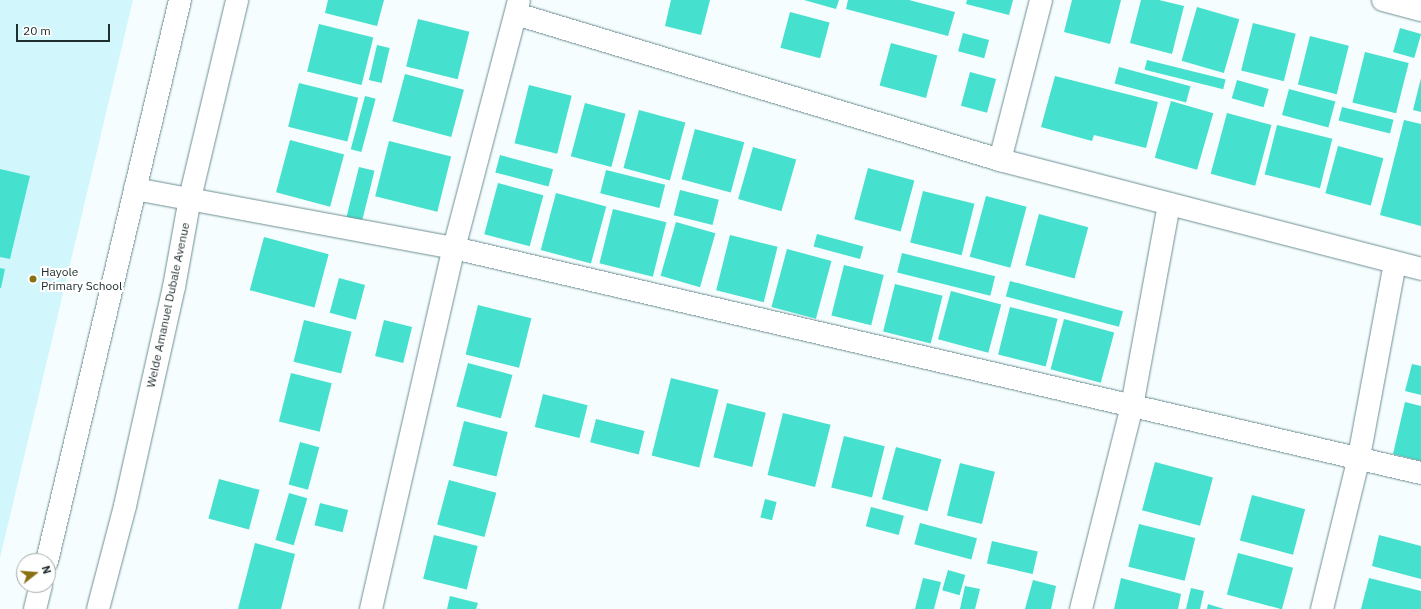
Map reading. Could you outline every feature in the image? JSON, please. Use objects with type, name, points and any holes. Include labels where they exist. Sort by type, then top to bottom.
[{"type":"street","points":[[49,553],[180,0]]},
{"type":"street","name":"Welde Amanuel Dubale Avenue","points":[[98,609],[125,506],[174,287],[190,198],[237,0]]},
{"type":"street","points":[[1000,160],[1041,0]]},
{"type":"street","points":[[1386,0],[1421,10]]},
{"type":"street","points":[[371,609],[454,248],[517,7],[1000,160],[1421,269]]},
{"type":"street","points":[[135,188],[454,248],[1132,406],[1359,457],[1421,473]]},
{"type":"street","points":[[1081,609],[1132,406],[1169,204]]},
{"type":"street","points":[[1322,609],[1359,457],[1395,263]]},
{"type":"street","points":[[35,609],[39,593]]},
{"type":"shaded area","name":"Hayole Primary School","points":[[0,0],[133,0],[0,558]]},
{"type":"building","points":[[328,0],[384,0],[377,26],[325,13]]},
{"type":"building","points":[[671,0],[710,0],[701,35],[665,26]]},
{"type":"building","points":[[804,0],[839,0],[836,9]]},
{"type":"building","points":[[848,0],[909,0],[955,12],[948,36],[846,9]]},
{"type":"building","points":[[967,0],[1013,0],[1009,15],[966,4]]},
{"type":"building","points":[[1072,0],[1121,0],[1110,44],[1064,32]]},
{"type":"building","points":[[1141,0],[1159,0],[1184,6],[1172,54],[1130,43]]},
{"type":"building","points":[[1197,7],[1239,19],[1224,73],[1182,61]]},
{"type":"building","points":[[790,12],[830,23],[820,58],[780,48]]},
{"type":"building","points":[[418,19],[469,32],[458,79],[406,67]]},
{"type":"building","points":[[1253,23],[1296,34],[1284,81],[1241,71]]},
{"type":"building","points":[[319,24],[373,38],[361,85],[307,72]]},
{"type":"building","points":[[1400,28],[1421,34],[1414,58],[1393,52]]},
{"type":"building","points":[[963,33],[989,40],[984,58],[958,51]]},
{"type":"building","points":[[1310,36],[1349,46],[1337,94],[1298,85]]},
{"type":"building","points":[[891,43],[937,55],[926,98],[880,86]]},
{"type":"building","points":[[377,45],[390,48],[382,83],[369,80]]},
{"type":"building","points":[[1365,52],[1409,63],[1396,113],[1352,102]]},
{"type":"building","points":[[1147,60],[1226,80],[1223,89],[1145,70]]},
{"type":"building","points":[[1119,67],[1190,86],[1186,103],[1115,83]]},
{"type":"building","points":[[970,72],[996,79],[987,113],[961,106]]},
{"type":"building","points":[[405,74],[464,90],[451,137],[392,121]]},
{"type":"building","points":[[1055,76],[1158,102],[1146,148],[1094,135],[1092,141],[1041,127]]},
{"type":"building","points":[[1421,78],[1421,112],[1413,110]]},
{"type":"building","points":[[1237,80],[1269,89],[1263,107],[1232,98]]},
{"type":"building","points":[[299,83],[358,98],[347,141],[288,127]]},
{"type":"building","points":[[529,85],[572,96],[557,154],[514,143]]},
{"type":"building","points":[[1289,89],[1335,101],[1328,128],[1282,115]]},
{"type":"building","points":[[365,96],[376,99],[361,152],[351,149]]},
{"type":"building","points":[[1171,101],[1213,113],[1197,170],[1155,158]]},
{"type":"building","points":[[585,103],[626,114],[611,167],[571,156]]},
{"type":"building","points":[[1342,107],[1393,120],[1390,133],[1339,121]]},
{"type":"building","points":[[639,110],[685,122],[670,180],[623,168]]},
{"type":"building","points":[[1227,113],[1271,125],[1255,186],[1211,174]]},
{"type":"building","points":[[1404,120],[1421,124],[1421,226],[1380,215]]},
{"type":"building","points":[[1277,125],[1332,139],[1320,188],[1265,174]]},
{"type":"building","points":[[695,129],[744,142],[731,192],[682,179]]},
{"type":"building","points":[[290,140],[344,154],[330,207],[276,192]]},
{"type":"building","points":[[389,141],[451,156],[437,212],[375,196]]},
{"type":"building","points":[[1338,146],[1383,158],[1371,205],[1325,193]]},
{"type":"building","points":[[753,147],[796,159],[781,211],[738,199]]},
{"type":"building","points":[[500,155],[553,169],[548,187],[495,172]]},
{"type":"building","points":[[359,167],[375,171],[362,221],[346,217]]},
{"type":"building","points":[[868,168],[914,180],[901,232],[854,219]]},
{"type":"building","points":[[0,169],[30,176],[10,259],[0,257]]},
{"type":"building","points":[[606,170],[665,185],[659,208],[600,193]]},
{"type":"building","points":[[498,183],[543,195],[530,246],[484,234]]},
{"type":"building","points":[[680,190],[719,200],[713,225],[674,215]]},
{"type":"building","points":[[923,191],[974,204],[962,255],[910,242]]},
{"type":"building","points":[[556,193],[606,206],[591,263],[541,250]]},
{"type":"building","points":[[986,196],[1027,207],[1010,268],[970,257]]},
{"type":"building","points":[[613,209],[666,222],[653,277],[599,263]]},
{"type":"building","points":[[1039,214],[1088,227],[1075,278],[1025,265]]},
{"type":"building","points":[[676,222],[715,233],[700,287],[661,276]]},
{"type":"building","points":[[817,234],[863,246],[860,259],[814,247]]},
{"type":"building","points":[[730,235],[778,247],[764,302],[716,290]]},
{"type":"building","points":[[264,237],[329,254],[314,307],[250,290]]},
{"type":"building","points":[[787,249],[831,261],[816,319],[771,307]]},
{"type":"building","points":[[902,253],[995,276],[990,296],[897,272]]},
{"type":"building","points":[[844,265],[884,275],[871,325],[831,315]]},
{"type":"building","points":[[0,268],[5,269],[1,288],[0,288]]},
{"type":"building","points":[[339,278],[365,285],[356,320],[330,313]]},
{"type":"building","points":[[1010,281],[1123,311],[1119,327],[1006,296]]},
{"type":"building","points":[[895,284],[943,296],[931,343],[883,332]]},
{"type":"building","points":[[951,291],[1001,304],[988,353],[938,339]]},
{"type":"building","points":[[478,305],[531,318],[519,368],[466,354]]},
{"type":"building","points":[[1010,307],[1058,319],[1046,366],[998,355]]},
{"type":"building","points":[[1064,319],[1114,332],[1101,383],[1051,369]]},
{"type":"building","points":[[304,320],[352,332],[341,374],[294,362]]},
{"type":"building","points":[[384,320],[412,327],[403,363],[375,356]]},
{"type":"building","points":[[468,363],[512,375],[501,418],[456,406]]},
{"type":"building","points":[[1412,364],[1421,366],[1421,395],[1405,391]]},
{"type":"building","points":[[291,373],[332,383],[320,432],[279,422]]},
{"type":"building","points":[[671,378],[719,390],[699,467],[652,456]]},
{"type":"building","points":[[543,394],[588,405],[579,438],[535,427]]},
{"type":"building","points":[[1405,402],[1421,406],[1421,461],[1393,454]]},
{"type":"building","points":[[727,403],[766,413],[752,467],[713,457]]},
{"type":"building","points":[[783,413],[831,425],[815,487],[768,475]]},
{"type":"building","points":[[596,419],[645,431],[639,454],[590,442]]},
{"type":"building","points":[[464,421],[508,432],[497,477],[453,466]]},
{"type":"building","points":[[844,436],[885,446],[872,498],[831,487]]},
{"type":"building","points":[[300,442],[319,447],[308,490],[289,485]]},
{"type":"building","points":[[896,447],[941,459],[927,511],[882,499]]},
{"type":"building","points":[[1155,462],[1213,478],[1200,526],[1142,510]]},
{"type":"building","points":[[960,463],[995,472],[982,524],[947,515]]},
{"type":"building","points":[[219,479],[260,490],[249,529],[208,519]]},
{"type":"building","points":[[449,480],[496,493],[484,537],[437,524]]},
{"type":"building","points":[[289,493],[307,498],[294,545],[275,540]]},
{"type":"building","points":[[1252,495],[1305,509],[1293,555],[1240,540]]},
{"type":"building","points":[[765,499],[777,502],[772,520],[760,517]]},
{"type":"building","points":[[320,503],[348,510],[343,532],[314,525]]},
{"type":"building","points":[[871,507],[904,516],[899,535],[866,526]]},
{"type":"building","points":[[920,523],[977,538],[971,560],[914,544]]},
{"type":"building","points":[[1139,524],[1195,538],[1185,581],[1128,567]]},
{"type":"building","points":[[434,535],[478,546],[467,590],[423,579]]},
{"type":"building","points":[[1379,535],[1421,546],[1421,579],[1372,566]]},
{"type":"building","points":[[992,541],[1038,552],[1033,574],[987,563]]},
{"type":"building","points":[[255,543],[295,554],[281,609],[238,609]]},
{"type":"building","points":[[1238,553],[1293,568],[1282,609],[1227,595]]},
{"type":"building","points":[[948,570],[965,575],[960,595],[942,590]]},
{"type":"building","points":[[923,578],[941,582],[934,609],[915,609]]},
{"type":"building","points":[[1121,578],[1181,594],[1178,609],[1114,609]]},
{"type":"building","points":[[1369,578],[1421,591],[1421,609],[1361,609]]},
{"type":"building","points":[[1033,580],[1056,586],[1051,609],[1025,609]]},
{"type":"building","points":[[965,586],[980,589],[975,609],[960,609]]},
{"type":"building","points":[[1191,588],[1204,591],[1200,609],[1186,609]]},
{"type":"building","points":[[450,596],[478,603],[476,609],[447,609]]},
{"type":"building","points":[[1208,604],[1224,609],[1207,609]]},
{"type":"place","name":"Hayole Primary School","points":[[33,279]]}]
